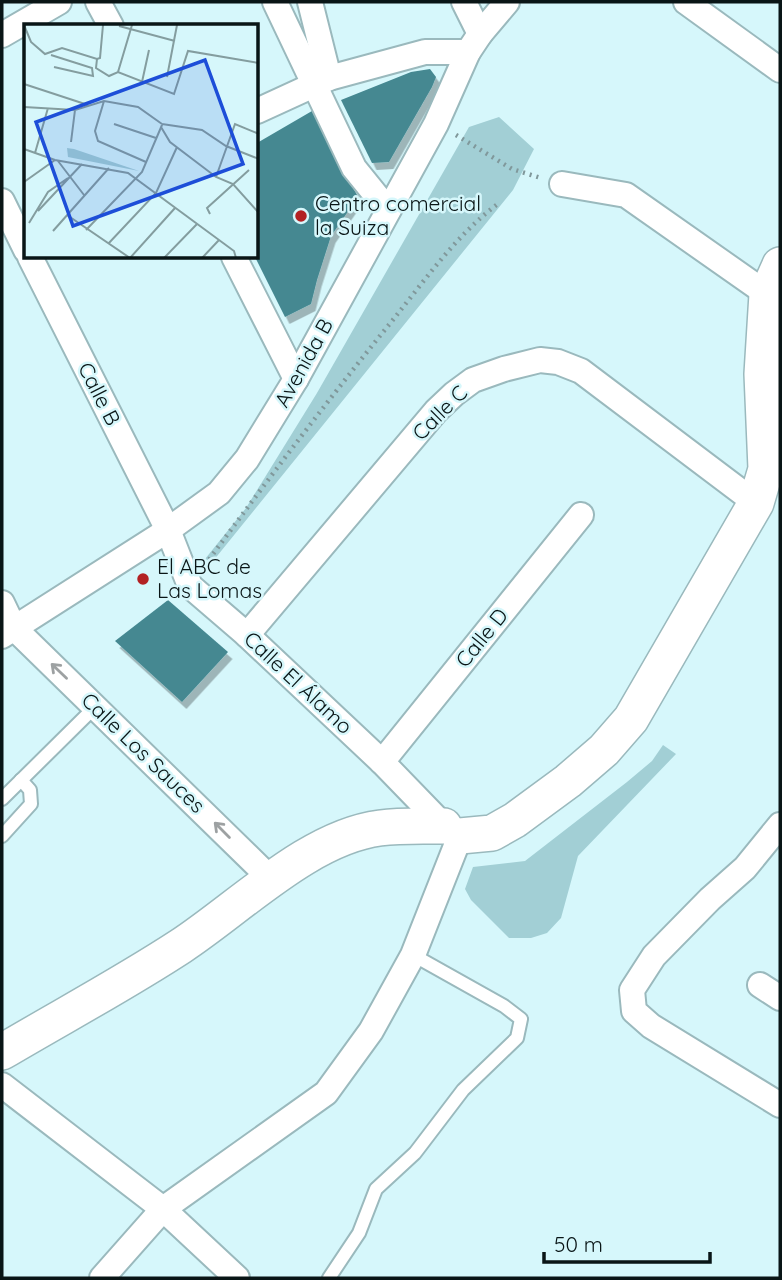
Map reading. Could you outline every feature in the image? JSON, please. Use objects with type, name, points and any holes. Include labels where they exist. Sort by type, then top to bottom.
[{"type":"street","points":[[2,35],[59,2]]},
{"type":"street","points":[[98,2],[110,24]]},
{"type":"street","points":[[275,2],[322,81],[354,168],[388,210]]},
{"type":"street","points":[[310,2],[322,81]]},
{"type":"street","points":[[259,110],[322,81],[425,52],[474,43],[464,2]]},
{"type":"street","name":"Avenida B","points":[[8,632],[168,530],[219,493],[247,459],[296,379],[436,124],[474,43],[507,2]]},
{"type":"street","points":[[686,2],[780,70]]},
{"type":"street","points":[[2,1052],[181,946],[270,878],[326,846],[358,832],[380,828],[492,832],[515,820],[569,781],[604,750],[631,719],[756,503],[766,469],[772,382],[774,280],[626,195],[562,184]]},
{"type":"street","points":[[2,201],[24,246]]},
{"type":"street","name":"Calle B","points":[[31,259],[168,530]]},
{"type":"street","points":[[235,259],[296,379]]},
{"type":"street","name":"Calle C","points":[[247,635],[436,411],[473,380],[504,369],[540,360],[558,362],[581,371],[756,503]]},
{"type":"street","name":"Calle D","points":[[382,762],[581,515]]},
{"type":"street","name":"Calle El Álamo","points":[[168,530],[190,586],[247,635],[452,831]]},
{"type":"street","points":[[2,603],[8,632]]},
{"type":"street","name":"Calle Los Sauces","points":[[8,632],[96,706],[270,878]]},
{"type":"street","points":[[780,825],[745,868],[654,956],[632,990],[634,1011],[651,1026],[780,1105]]},
{"type":"street","points":[[102,1278],[163,1209],[212,1173],[267,1138],[326,1093],[371,1031],[413,955],[452,831]]},
{"type":"street","points":[[2,1085],[163,1209],[237,1278]]},
{"type":"lane","points":[[2,799],[96,706]]},
{"type":"lane","points":[[2,835],[31,804],[30,790],[21,780]]},
{"type":"lane","points":[[329,1278],[359,1233],[376,1189],[415,1153],[463,1090],[517,1038],[522,1019],[413,955]]},
{"type":"path","points":[[436,124],[512,169],[562,184]]},
{"type":"path","points":[[190,586],[317,414],[475,220],[499,203]]},
{"type":"shaded area","points":[[499,117],[534,149],[513,190],[205,571],[201,564],[246,508],[317,393],[469,127]]},
{"type":"shaded area","points":[[663,745],[676,754],[578,856],[561,918],[547,933],[531,938],[509,938],[471,900],[465,889],[473,867],[525,861],[652,761]]},
{"type":"building","points":[[430,69],[436,77],[432,87],[389,162],[372,163],[341,100],[411,72]]},
{"type":"building","name":"Centro comercial la Suiza","points":[[312,111],[358,197],[331,236],[311,304],[285,317],[256,259],[259,259],[259,142]]},
{"type":"building","points":[[168,600],[228,652],[182,702],[115,641]]},
{"type":"place","name":"Centro comercial la Suiza","points":[[301,216]]},
{"type":"place","name":"El ABC de Las Lomas","points":[[143,579]]}]
